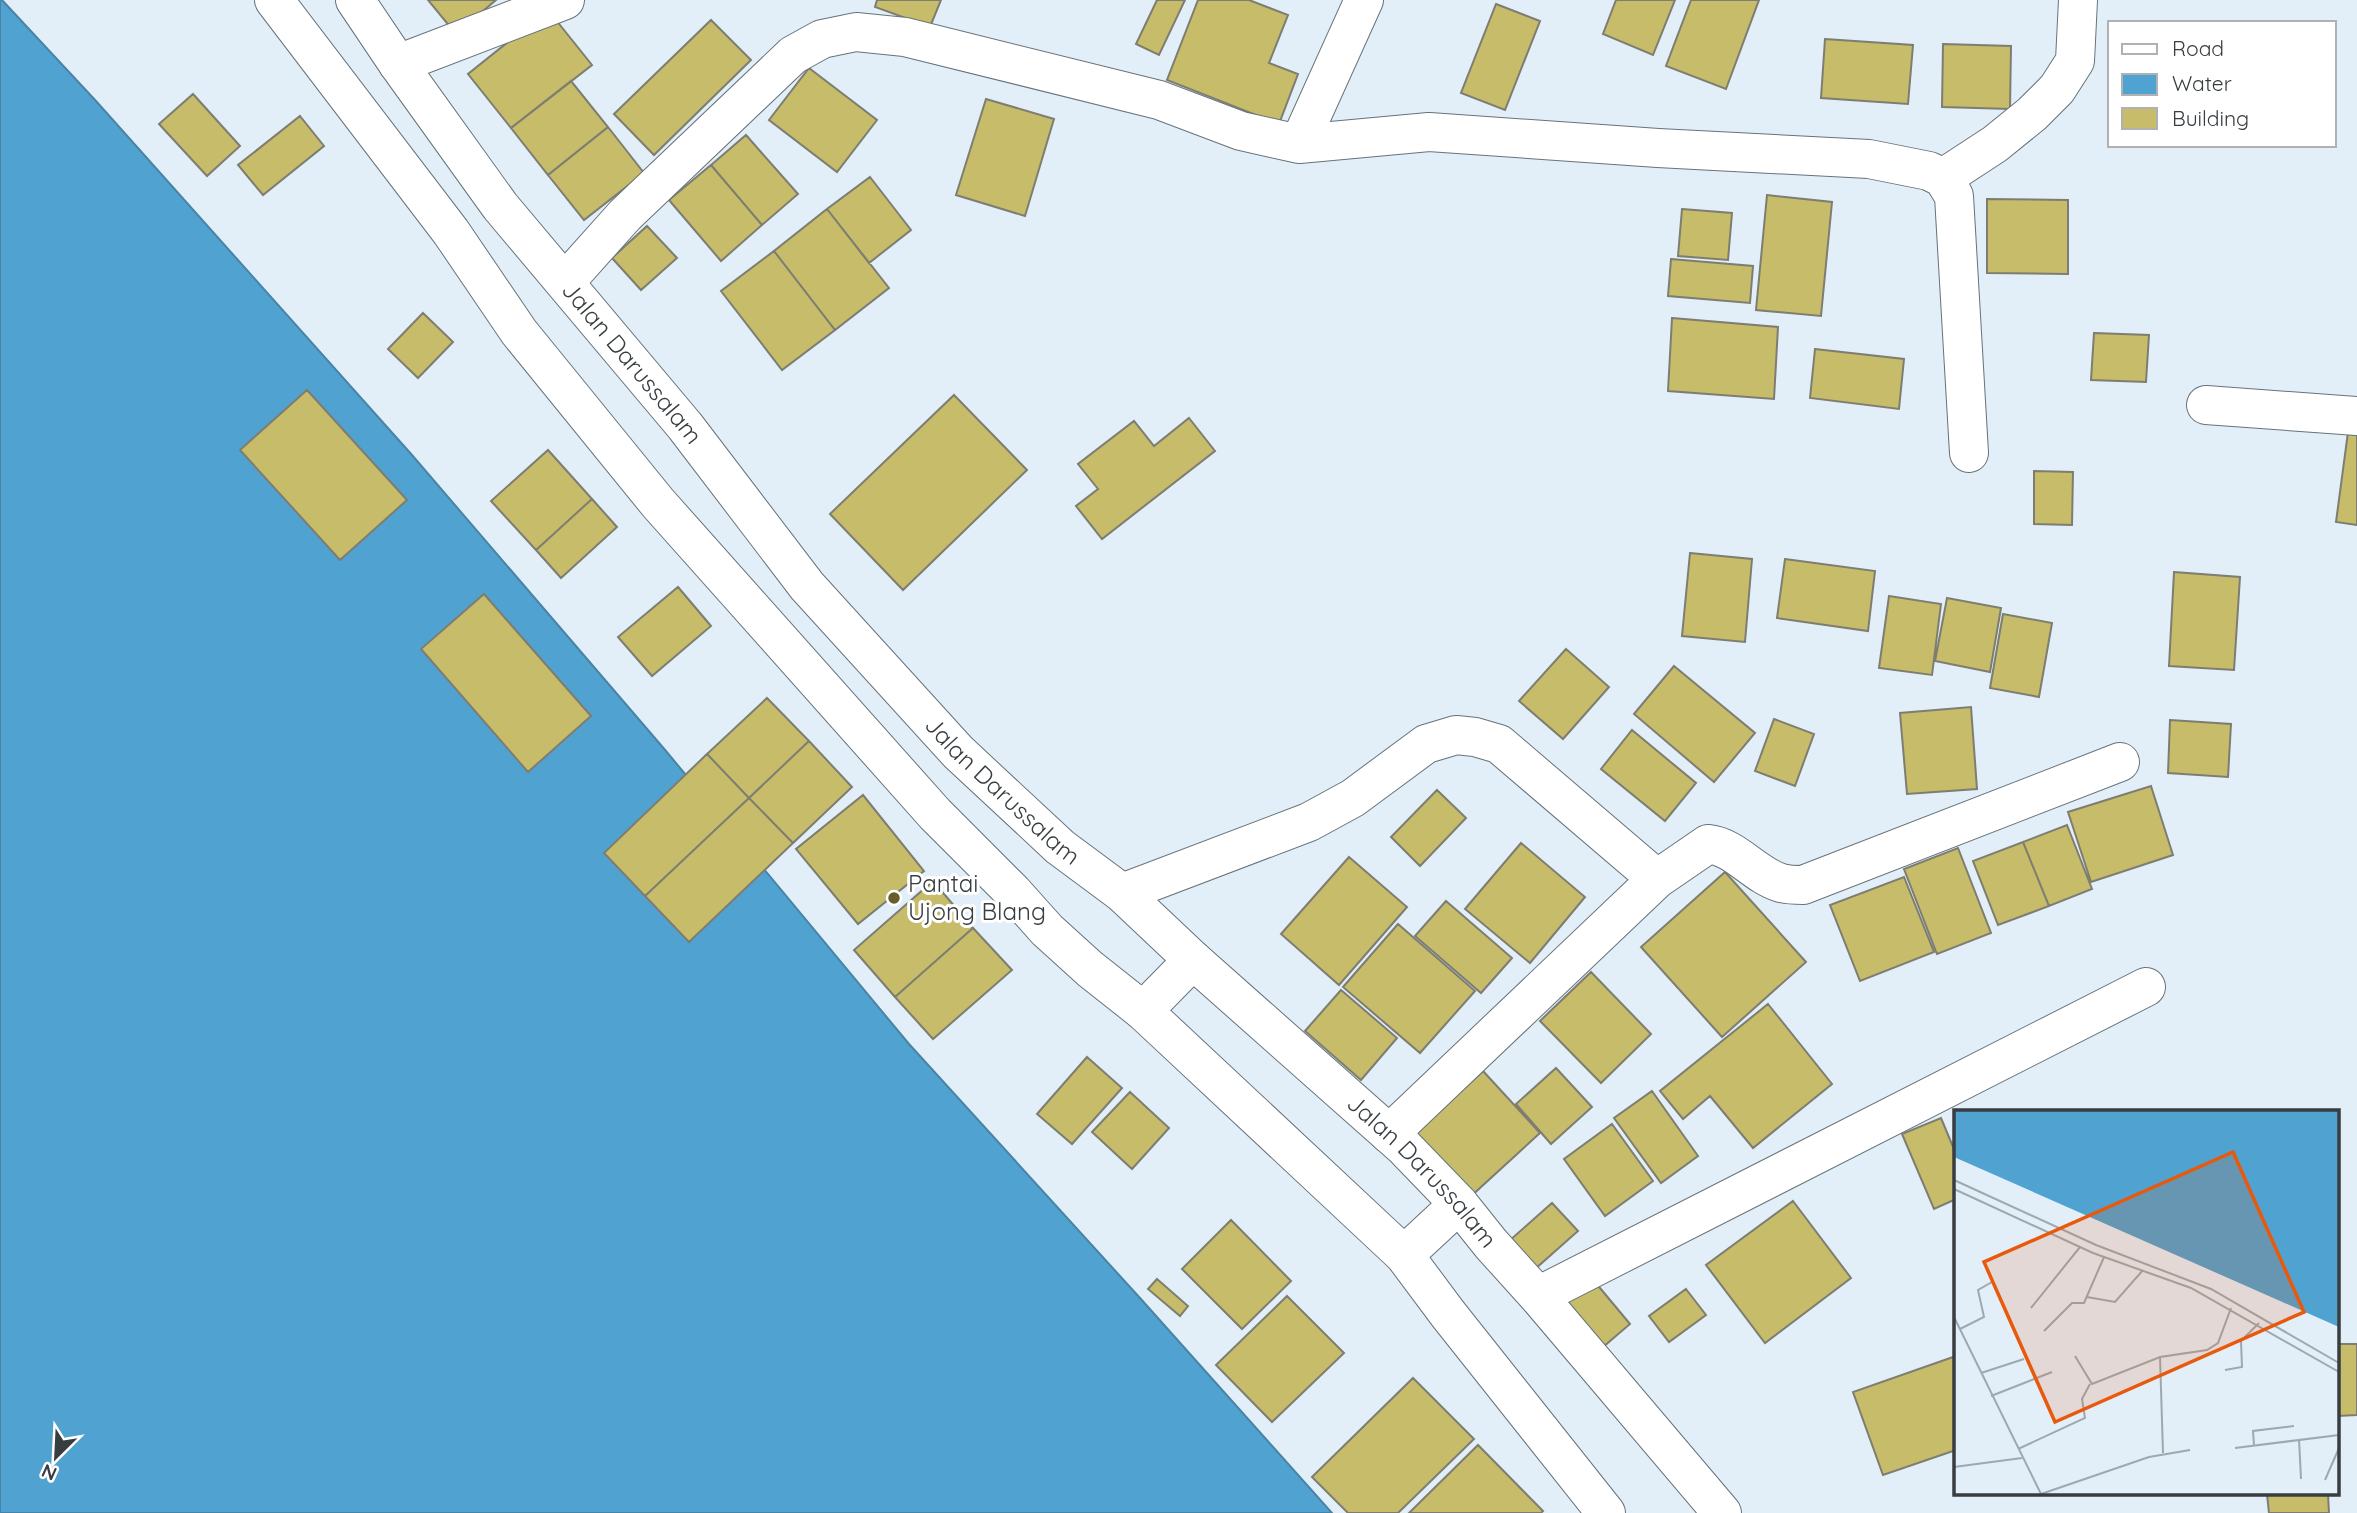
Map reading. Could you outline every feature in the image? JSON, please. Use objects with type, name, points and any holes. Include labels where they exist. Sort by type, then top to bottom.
[{"type":"street","points":[[274,0],[451,232],[519,332],[658,503],[935,814],[1047,930],[1143,1011],[1404,1255],[1606,1513]]},
{"type":"street","name":"Jalan Darussalam","points":[[355,0],[500,206],[685,426],[807,586],[958,752],[1060,847],[1122,893],[1193,960],[1389,1134],[1459,1203],[1491,1244],[1722,1513]]},
{"type":"street","points":[[398,64],[565,0]]},
{"type":"street","points":[[1300,144],[1364,0]]},
{"type":"street","points":[[1943,178],[1995,144],[2032,114],[2057,89],[2075,61],[2078,0]]},
{"type":"street","points":[[565,282],[625,215],[793,55],[822,39],[856,32],[905,37],[1160,100],[1241,131],[1300,144],[1429,132],[1869,159],[1929,171],[1943,178],[1954,196],[1969,453]]},
{"type":"street","points":[[2206,405],[2357,416]]},
{"type":"street","points":[[1122,893],[1309,822],[1353,798],[1426,744],[1456,735],[1499,744],[1657,879]]},
{"type":"street","points":[[1389,1134],[1657,879],[1708,844],[1722,846],[1772,880],[1803,885],[2120,762]]},
{"type":"street","points":[[1143,1011],[1193,960]]},
{"type":"street","points":[[1538,1296],[2146,987]]},
{"type":"street","points":[[1404,1255],[1459,1203]]},
{"type":"water","points":[[0,0],[96,101],[412,455],[666,751],[909,1044],[1332,1513],[0,1513]]},
{"type":"building","points":[[428,0],[496,0],[456,34]]},
{"type":"building","points":[[877,0],[941,0],[930,27],[875,7]]},
{"type":"building","points":[[1157,0],[1185,0],[1159,55],[1136,44]]},
{"type":"building","points":[[1198,0],[1249,0],[1288,15],[1269,63],[1298,74],[1279,124],[1167,80]]},
{"type":"building","points":[[1616,0],[1675,0],[1653,55],[1603,34]]},
{"type":"building","points":[[1691,0],[1759,0],[1726,89],[1666,66]]},
{"type":"building","points":[[1496,4],[1540,21],[1505,110],[1461,93]]},
{"type":"building","points":[[548,10],[592,65],[511,128],[468,74]]},
{"type":"building","points":[[711,20],[751,60],[654,155],[614,114]]},
{"type":"building","points":[[1825,39],[1913,45],[1908,104],[1821,98]]},
{"type":"building","points":[[1943,44],[2011,46],[2010,109],[1942,107]]},
{"type":"building","points":[[809,68],[877,120],[837,172],[769,120]]},
{"type":"building","points":[[571,81],[608,127],[548,175],[511,128]]},
{"type":"building","points":[[193,94],[240,146],[207,176],[159,124]]},
{"type":"building","points":[[986,99],[1054,119],[1025,216],[956,195]]},
{"type":"building","points":[[300,116],[324,146],[263,195],[238,165]]},
{"type":"building","points":[[608,127],[644,173],[584,220],[548,175]]},
{"type":"building","points":[[746,135],[798,194],[762,225],[711,165]]},
{"type":"building","points":[[711,165],[762,225],[721,261],[669,200]]},
{"type":"building","points":[[870,177],[911,230],[869,263],[827,209]]},
{"type":"building","points":[[1767,195],[1832,202],[1821,316],[1756,310]]},
{"type":"building","points":[[1987,199],[2068,200],[2068,274],[1987,273]]},
{"type":"building","points":[[827,209],[889,288],[835,330],[774,251]]},
{"type":"building","points":[[1682,209],[1732,213],[1728,260],[1678,256]]},
{"type":"building","points":[[647,226],[677,258],[641,290],[612,258]]},
{"type":"building","points":[[774,251],[835,330],[782,370],[721,291]]},
{"type":"building","points":[[1671,259],[1753,266],[1750,303],[1668,296]]},
{"type":"building","points":[[423,313],[453,342],[418,378],[388,349]]},
{"type":"building","points":[[1672,318],[1778,327],[1774,399],[1668,391]]},
{"type":"building","points":[[2094,333],[2149,335],[2146,382],[2091,380]]},
{"type":"building","points":[[1815,349],[1904,359],[1899,409],[1810,398]]},
{"type":"building","points":[[307,390],[407,500],[340,560],[240,450]]},
{"type":"building","points":[[954,395],[1027,470],[903,590],[830,514]]},
{"type":"building","points":[[1189,418],[1215,451],[1102,539],[1076,506],[1098,489],[1078,464],[1134,421],[1154,446]]},
{"type":"building","points":[[2348,432],[2357,434],[2357,525],[2336,522]]},
{"type":"building","points":[[548,450],[592,499],[536,550],[491,501]]},
{"type":"building","points":[[2034,471],[2073,472],[2072,525],[2034,524]]},
{"type":"building","points":[[592,499],[617,527],[561,578],[536,550]]},
{"type":"building","points":[[1690,553],[1752,559],[1745,642],[1682,636]]},
{"type":"building","points":[[1785,559],[1875,571],[1868,631],[1777,618]]},
{"type":"building","points":[[2174,572],[2240,577],[2234,670],[2169,666]]},
{"type":"building","points":[[678,587],[711,626],[652,676],[618,637]]},
{"type":"building","points":[[484,594],[591,716],[528,772],[421,649]]},
{"type":"building","points":[[1889,596],[1941,604],[1932,675],[1879,668]]},
{"type":"building","points":[[1947,598],[2001,608],[1990,672],[1935,661]]},
{"type":"building","points":[[2003,614],[2052,623],[2039,697],[1990,688]]},
{"type":"building","points":[[1566,649],[1609,687],[1563,739],[1519,701]]},
{"type":"building","points":[[1674,666],[1755,733],[1714,782],[1634,714]]},
{"type":"building","points":[[767,698],[809,741],[749,798],[707,754]]},
{"type":"building","points":[[1971,707],[1977,789],[1907,794],[1900,713]]},
{"type":"building","points":[[1774,719],[1814,734],[1795,786],[1755,771]]},
{"type":"building","points":[[2170,720],[2231,724],[2228,777],[2168,773]]},
{"type":"building","points":[[1632,730],[1696,783],[1665,821],[1601,769]]},
{"type":"building","points":[[809,741],[852,787],[793,843],[749,798]]},
{"type":"building","points":[[707,754],[749,798],[645,896],[604,853]]},
{"type":"building","points":[[2151,786],[2173,855],[2091,882],[2068,812]]},
{"type":"building","points":[[1437,790],[1466,818],[1420,866],[1391,837]]},
{"type":"building","points":[[863,795],[924,871],[858,924],[796,849]]},
{"type":"building","points":[[749,798],[793,843],[689,942],[645,896]]},
{"type":"building","points":[[2067,825],[2092,889],[2049,906],[2023,842]]},
{"type":"building","points":[[2023,842],[2049,906],[1998,925],[1973,861]]},
{"type":"building","points":[[1521,843],[1585,897],[1530,963],[1465,909]]},
{"type":"building","points":[[1958,848],[1991,933],[1937,954],[1904,869]]},
{"type":"building","points":[[1349,857],[1407,907],[1339,985],[1281,934]]},
{"type":"building","points":[[1725,872],[1806,962],[1722,1037],[1641,947]]},
{"type":"building","points":[[1904,877],[1934,952],[1860,981],[1830,905]]},
{"type":"building","points":[[933,881],[973,928],[895,997],[854,950]]},
{"type":"building","points":[[1446,901],[1512,958],[1481,993],[1415,936]]},
{"type":"building","points":[[1398,924],[1475,991],[1420,1053],[1343,987]]},
{"type":"building","points":[[973,928],[1012,970],[933,1039],[895,997]]},
{"type":"building","points":[[1591,972],[1651,1034],[1601,1083],[1540,1021]]},
{"type":"building","points":[[1341,990],[1397,1038],[1361,1080],[1305,1031]]},
{"type":"building","points":[[1768,1004],[1832,1084],[1753,1148],[1710,1096],[1683,1119],[1660,1091]]},
{"type":"building","points":[[1087,1057],[1122,1088],[1072,1144],[1037,1114]]},
{"type":"building","points":[[1556,1068],[1592,1107],[1551,1144],[1516,1104]]},
{"type":"building","points":[[1483,1071],[1540,1133],[1469,1198],[1412,1136]]},
{"type":"building","points":[[1652,1091],[1698,1156],[1661,1183],[1614,1118]]},
{"type":"building","points":[[1130,1092],[1169,1128],[1132,1169],[1092,1132]]},
{"type":"building","points":[[1941,1118],[1954,1149],[1954,1200],[1934,1209],[1902,1134]]},
{"type":"building","points":[[1612,1124],[1653,1181],[1605,1216],[1564,1159]]},
{"type":"building","points":[[1793,1201],[1851,1278],[1765,1343],[1706,1265]]},
{"type":"building","points":[[1552,1203],[1578,1231],[1535,1269],[1509,1241]]},
{"type":"building","points":[[1231,1220],[1291,1281],[1242,1329],[1182,1269]]},
{"type":"building","points":[[1590,1276],[1630,1324],[1603,1347],[1562,1299]]},
{"type":"building","points":[[1157,1279],[1188,1306],[1180,1316],[1148,1289]]},
{"type":"building","points":[[1686,1289],[1706,1315],[1669,1342],[1649,1316]]},
{"type":"building","points":[[1287,1296],[1344,1353],[1272,1422],[1216,1365]]},
{"type":"building","points":[[2340,1344],[2357,1344],[2357,1415],[2340,1416]]},
{"type":"building","points":[[1954,1357],[1954,1451],[1883,1475],[1853,1392]]},
{"type":"building","points":[[1413,1378],[1474,1439],[1398,1513],[1348,1513],[1312,1477]]},
{"type":"building","points":[[1478,1445],[1543,1511],[1541,1513],[1409,1513]]},
{"type":"building","points":[[2267,1496],[2328,1496],[2329,1513],[2269,1513]]},
{"type":"place","name":"Pantai Ujong Blang","points":[[894,898]]}]
